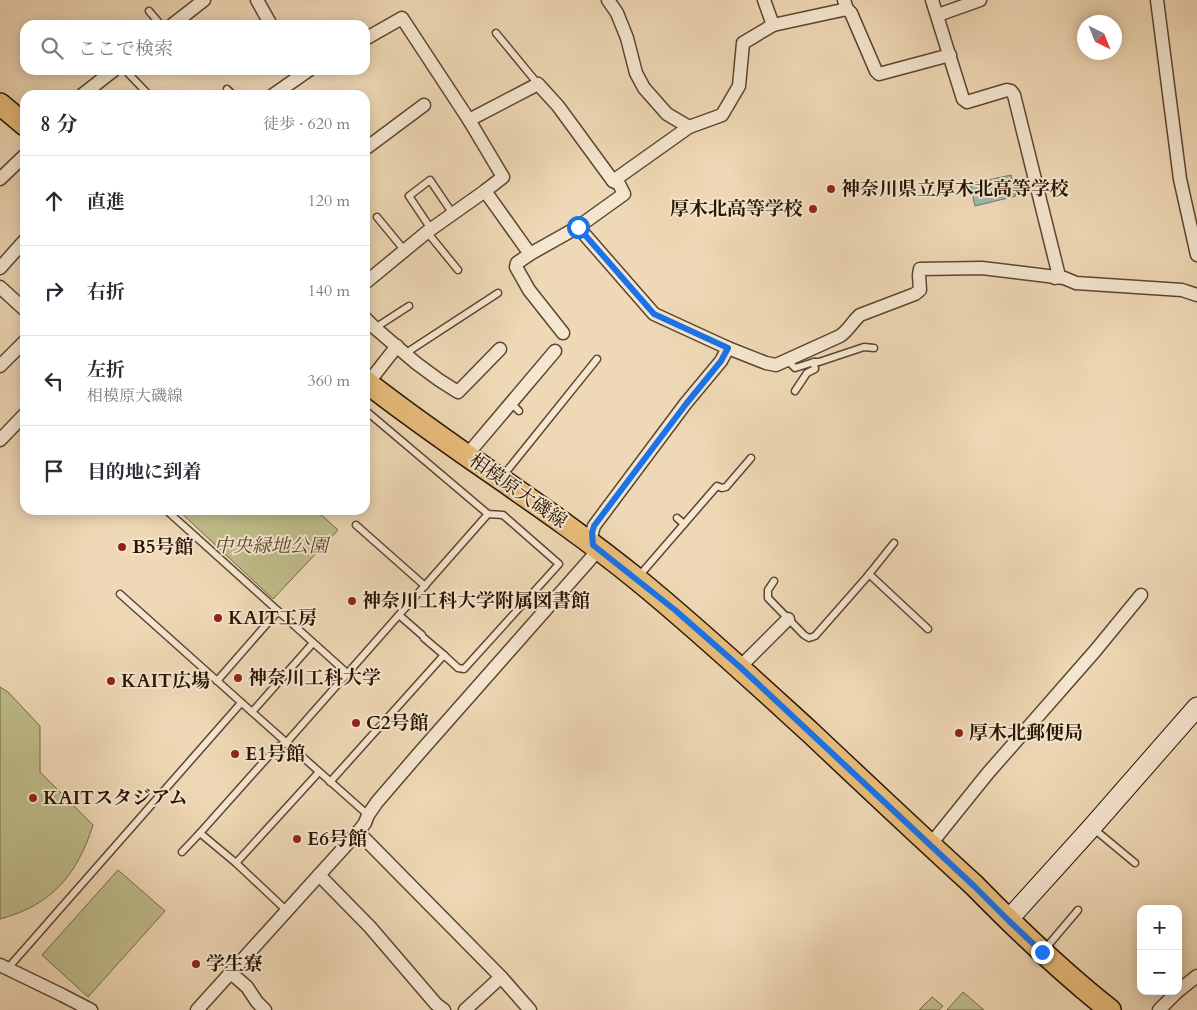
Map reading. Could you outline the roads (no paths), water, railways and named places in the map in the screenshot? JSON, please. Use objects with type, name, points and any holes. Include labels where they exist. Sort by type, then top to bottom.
[{"type":"main road","points":[[1,106],[20,121]]},
{"type":"main road","name":"相模原大磯線","points":[[370,384],[500,479],[556,517],[675,610],[740,667],[1042,952],[1108,1009]]},
{"type":"street","points":[[178,20],[204,0]]},
{"type":"street","points":[[257,0],[268,20]]},
{"type":"street","points":[[608,0],[617,13],[628,38],[636,73],[644,88],[667,114],[689,127]]},
{"type":"street","points":[[764,0],[773,26]]},
{"type":"street","points":[[932,0],[963,100],[966,102],[1007,90],[1011,91],[1014,95],[1058,272],[1055,278]]},
{"type":"street","points":[[938,15],[980,0]]},
{"type":"street","points":[[1157,0],[1180,179],[1197,255]]},
{"type":"street","points":[[614,181],[689,127],[722,115],[739,86],[743,43],[773,26],[846,5],[879,74],[950,54]]},
{"type":"street","points":[[370,36],[402,18],[469,120],[502,177],[429,230],[370,280]]},
{"type":"street","points":[[88,90],[108,75]]},
{"type":"street","points":[[279,90],[298,75]]},
{"type":"street","points":[[469,120],[538,84],[558,106],[614,181],[619,184],[624,194],[578,227],[517,263],[516,267],[529,290],[563,333]]},
{"type":"street","points":[[370,145],[424,105]]},
{"type":"street","points":[[0,178],[20,160]]},
{"type":"street","points":[[485,191],[530,254]]},
{"type":"street","points":[[578,227],[654,314],[766,364],[776,365],[840,336],[847,331],[860,315],[915,294],[920,290],[920,269],[982,268],[1064,278],[1076,283],[1182,290],[1197,295]]},
{"type":"street","points":[[0,268],[20,246]]},
{"type":"street","points":[[0,286],[20,305]]},
{"type":"street","points":[[370,324],[416,363],[458,392],[500,349]]},
{"type":"street","points":[[0,365],[20,346]]},
{"type":"street","points":[[198,1010],[366,823],[368,815],[377,802],[421,750],[593,556],[592,533],[594,526],[686,404],[721,361],[728,348]]},
{"type":"street","points":[[370,379],[402,350]]},
{"type":"street","points":[[467,455],[515,407],[555,351]]},
{"type":"street","points":[[0,440],[20,419]]},
{"type":"street","points":[[930,845],[988,773],[1095,651],[1141,595]]},
{"type":"street","points":[[740,667],[788,618]]},
{"type":"street","points":[[1008,920],[1197,708]]},
{"type":"street","points":[[358,832],[501,977],[530,1010]]},
{"type":"street","points":[[319,875],[370,927],[436,1004],[444,1010]]},
{"type":"street","points":[[4,966],[91,1010]]},
{"type":"street","points":[[231,973],[246,987],[265,1010]]},
{"type":"street","points":[[1182,988],[1197,976]]},
{"type":"street","points":[[465,1010],[501,977]]},
{"type":"street","points":[[1158,1010],[1174,995]]},
{"type":"lane","points":[[149,11],[157,20]]},
{"type":"lane","points":[[496,33],[538,84]]},
{"type":"lane","points":[[130,75],[144,90]]},
{"type":"lane","points":[[140,86],[147,80]]},
{"type":"lane","points":[[453,214],[430,180],[409,196],[429,230],[458,270]]},
{"type":"lane","points":[[377,217],[404,251]]},
{"type":"lane","points":[[402,350],[498,293]]},
{"type":"lane","points":[[374,328],[409,306]]},
{"type":"lane","points":[[787,360],[796,368],[864,347],[874,348]]},
{"type":"lane","points":[[500,479],[597,359]]},
{"type":"lane","points":[[796,391],[807,373],[816,369],[814,362]]},
{"type":"lane","points":[[370,414],[488,514],[503,515],[559,564],[464,669],[458,668],[399,615]]},
{"type":"lane","points":[[637,579],[717,486],[726,487],[751,458]]},
{"type":"lane","points":[[704,488],[710,494]]},
{"type":"lane","points":[[182,852],[276,748],[286,743],[488,514]]},
{"type":"lane","points":[[172,515],[347,674]]},
{"type":"lane","points":[[677,518],[684,524]]},
{"type":"lane","points":[[356,525],[424,586]]},
{"type":"lane","points":[[774,581],[768,590],[768,598],[809,638],[815,636],[894,544]]},
{"type":"lane","points":[[868,574],[928,629]]},
{"type":"lane","points":[[120,594],[368,815]]},
{"type":"lane","points":[[217,681],[278,611]]},
{"type":"lane","points":[[252,712],[313,643]]},
{"type":"lane","points":[[330,782],[444,655]]},
{"type":"lane","points":[[4,966],[241,703]]},
{"type":"lane","points":[[236,863],[319,772]]},
{"type":"lane","points":[[1092,827],[1135,864]]},
{"type":"lane","points":[[200,832],[287,911]]},
{"type":"lane","points":[[1042,952],[1078,910]]},
{"type":"place","name":"神奈川県立厚木北高等学校","points":[[831,189]]},
{"type":"place","name":"厚木北高等学校","points":[[813,209]]},
{"type":"place","name":"B5号館","points":[[122,547]]},
{"type":"place","name":"神奈川工科大学附属図書館","points":[[352,601]]},
{"type":"place","name":"KAIT工房","points":[[218,618]]},
{"type":"place","name":"神奈川工科大学","points":[[238,678]]},
{"type":"place","name":"KAIT広場","points":[[111,681]]},
{"type":"place","name":"C2号館","points":[[356,723]]},
{"type":"place","name":"厚木北郵便局","points":[[959,733]]},
{"type":"place","name":"E1号館","points":[[235,754]]},
{"type":"place","name":"KAITスタジアム","points":[[33,798]]},
{"type":"place","name":"E6号館","points":[[297,839]]},
{"type":"place","name":"学生寮","points":[[196,964]]},
{"type":"park label","name":"中央緑地公園","points":[[271,546]]}]
